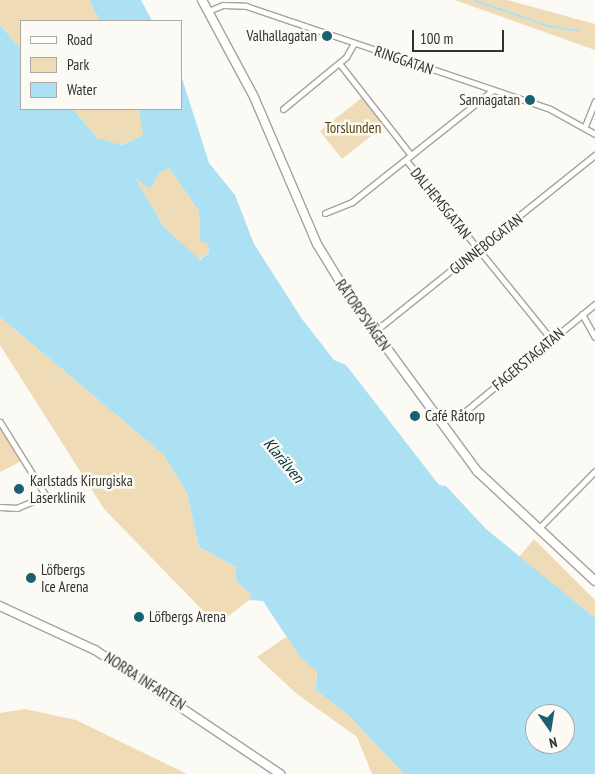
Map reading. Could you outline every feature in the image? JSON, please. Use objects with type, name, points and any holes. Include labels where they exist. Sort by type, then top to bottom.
[{"type":"street","name":"RÅTORPSVÄGEN","points":[[202,0],[254,97],[317,244],[375,331],[464,455],[537,530],[595,580]]},
{"type":"street","name":"RINGGATAN","points":[[208,11],[223,5],[246,6],[493,90],[585,126],[595,134]]},
{"type":"street","points":[[283,109],[339,62],[354,43]]},
{"type":"street","points":[[339,62],[411,155]]},
{"type":"street","points":[[325,213],[352,202],[493,90]]},
{"type":"street","points":[[585,126],[595,102]]},
{"type":"street","name":"GUNNEBOGATAN","points":[[375,331],[595,155]]},
{"type":"street","name":"DALHEMSGATAN","points":[[406,160],[551,339]]},
{"type":"street","name":"FAGERSTAGATAN","points":[[462,414],[595,304]]},
{"type":"street","points":[[582,314],[595,337]]},
{"type":"street","points":[[0,422],[46,496],[17,508],[0,507]]},
{"type":"street","points":[[537,530],[595,471]]},
{"type":"street","name":"NORRA INFARTEN","points":[[0,606],[95,650],[280,774]]},
{"type":"green space","points":[[0,0],[89,0],[99,20],[20,20],[20,48],[0,25]]},
{"type":"green space","points":[[455,0],[507,0],[595,24],[595,50]]},
{"type":"green space","name":"Torslunden","points":[[364,96],[386,124],[342,159],[320,131]]},
{"type":"green space","points":[[74,110],[139,110],[144,135],[121,145],[97,138]]},
{"type":"green space","points":[[169,168],[199,211],[200,240],[208,244],[209,252],[199,260],[164,227],[134,177]]},
{"type":"green space","points":[[0,317],[164,455],[187,493],[199,547],[236,567],[236,581],[251,594],[249,600],[217,625],[104,509],[0,345]]},
{"type":"green space","points":[[0,425],[22,461],[0,472]]},
{"type":"green space","points":[[534,539],[595,600],[595,618],[519,557]]},
{"type":"green space","points":[[286,637],[317,672],[316,690],[348,715],[404,774],[372,774],[357,737],[297,694],[257,657]]},
{"type":"green space","points":[[25,709],[76,720],[187,774],[0,774],[0,713]]},
{"type":"water","points":[[89,0],[141,0],[151,20],[99,20]]},
{"type":"water","name":"Klarälven","points":[[0,25],[20,48],[20,110],[74,110],[97,138],[122,145],[143,135],[139,110],[182,110],[182,78],[209,163],[235,195],[254,244],[302,319],[334,360],[346,365],[439,485],[446,486],[486,529],[595,618],[595,774],[404,774],[348,715],[316,690],[317,672],[300,657],[263,601],[249,600],[251,594],[236,581],[236,567],[199,547],[187,493],[164,455],[0,317]],"holes":[[[169,168],[199,211],[200,241],[208,244],[209,252],[200,260],[164,227],[135,178],[150,189],[159,173]]]},
{"type":"waterway","points":[[474,0],[548,26],[578,31]]},
{"type":"place","name":"Valhallagatan","points":[[327,36]]},
{"type":"place","name":"Sannagatan","points":[[530,100]]},
{"type":"place","name":"Café Råtorp","points":[[415,416]]},
{"type":"place","name":"Karlstads Kirurgiska Laserklinik","points":[[19,489]]},
{"type":"place","name":"Löfbergs Ice Arena","points":[[31,578]]},
{"type":"place","name":"Löfbergs Arena","points":[[139,617]]}]
